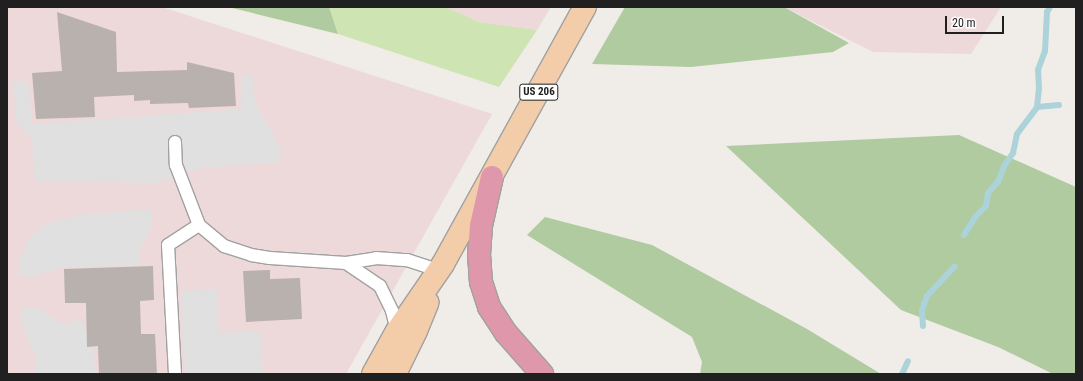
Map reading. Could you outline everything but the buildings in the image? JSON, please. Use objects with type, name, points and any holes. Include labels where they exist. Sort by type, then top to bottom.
[{"type":"highway","points":[[492,177],[481,233],[479,254],[481,282],[489,307],[506,333],[542,374]]},
{"type":"main road","name":"US 206","points":[[373,374],[397,331],[441,267],[585,7]]},
{"type":"main road","name":"US 206","points":[[394,374],[416,331],[441,267]]},
{"type":"lane","points":[[175,142],[176,165],[199,226],[224,246],[251,255],[270,258],[346,263],[376,258],[407,260],[441,267]]},
{"type":"lane","points":[[175,374],[168,245],[199,226]]},
{"type":"lane","points":[[346,263],[380,286],[390,304],[397,331]]},
{"type":"shaded area","points":[[7,7],[162,7],[492,114],[346,374],[7,374]]},
{"type":"shaded area","points":[[446,7],[551,7],[537,30],[479,22]]},
{"type":"shaded area","points":[[784,7],[1001,7],[971,54],[873,52]]},
{"type":"shaded area","points":[[253,75],[255,102],[280,147],[281,162],[200,168],[156,183],[35,181],[32,140],[16,122],[13,82],[28,81],[32,124],[242,109],[241,76]]},
{"type":"shaded area","points":[[151,209],[151,228],[140,249],[140,265],[60,268],[35,276],[18,276],[20,260],[27,242],[39,228],[50,222],[79,215]]},
{"type":"shaded area","points":[[218,289],[219,333],[261,331],[263,374],[185,374],[181,291]]},
{"type":"shaded area","points":[[21,307],[37,307],[65,326],[80,318],[94,351],[95,374],[36,374],[35,355],[23,328]]},
{"type":"green space","points":[[228,7],[329,7],[338,34]]},
{"type":"green space","points":[[329,7],[446,7],[479,22],[537,30],[499,87],[338,34]]},
{"type":"green space","points":[[625,7],[784,7],[849,43],[833,52],[691,67],[592,64]]},
{"type":"green space","points":[[959,135],[1076,187],[1076,374],[1053,374],[998,347],[901,310],[726,146]]},
{"type":"green space","points":[[545,217],[652,245],[807,329],[881,374],[700,374],[702,362],[692,337],[527,235]]},
{"type":"waterway","points":[[964,235],[976,216],[986,206],[988,193],[998,182],[1004,166],[1013,153],[1017,134],[1037,107],[1039,88],[1038,70],[1045,51],[1047,12],[1050,7]]},
{"type":"waterway","points":[[1037,107],[1059,105]]},
{"type":"waterway","points":[[923,326],[922,310],[927,296],[954,267]]},
{"type":"waterway","points":[[902,374],[908,361]]}]
